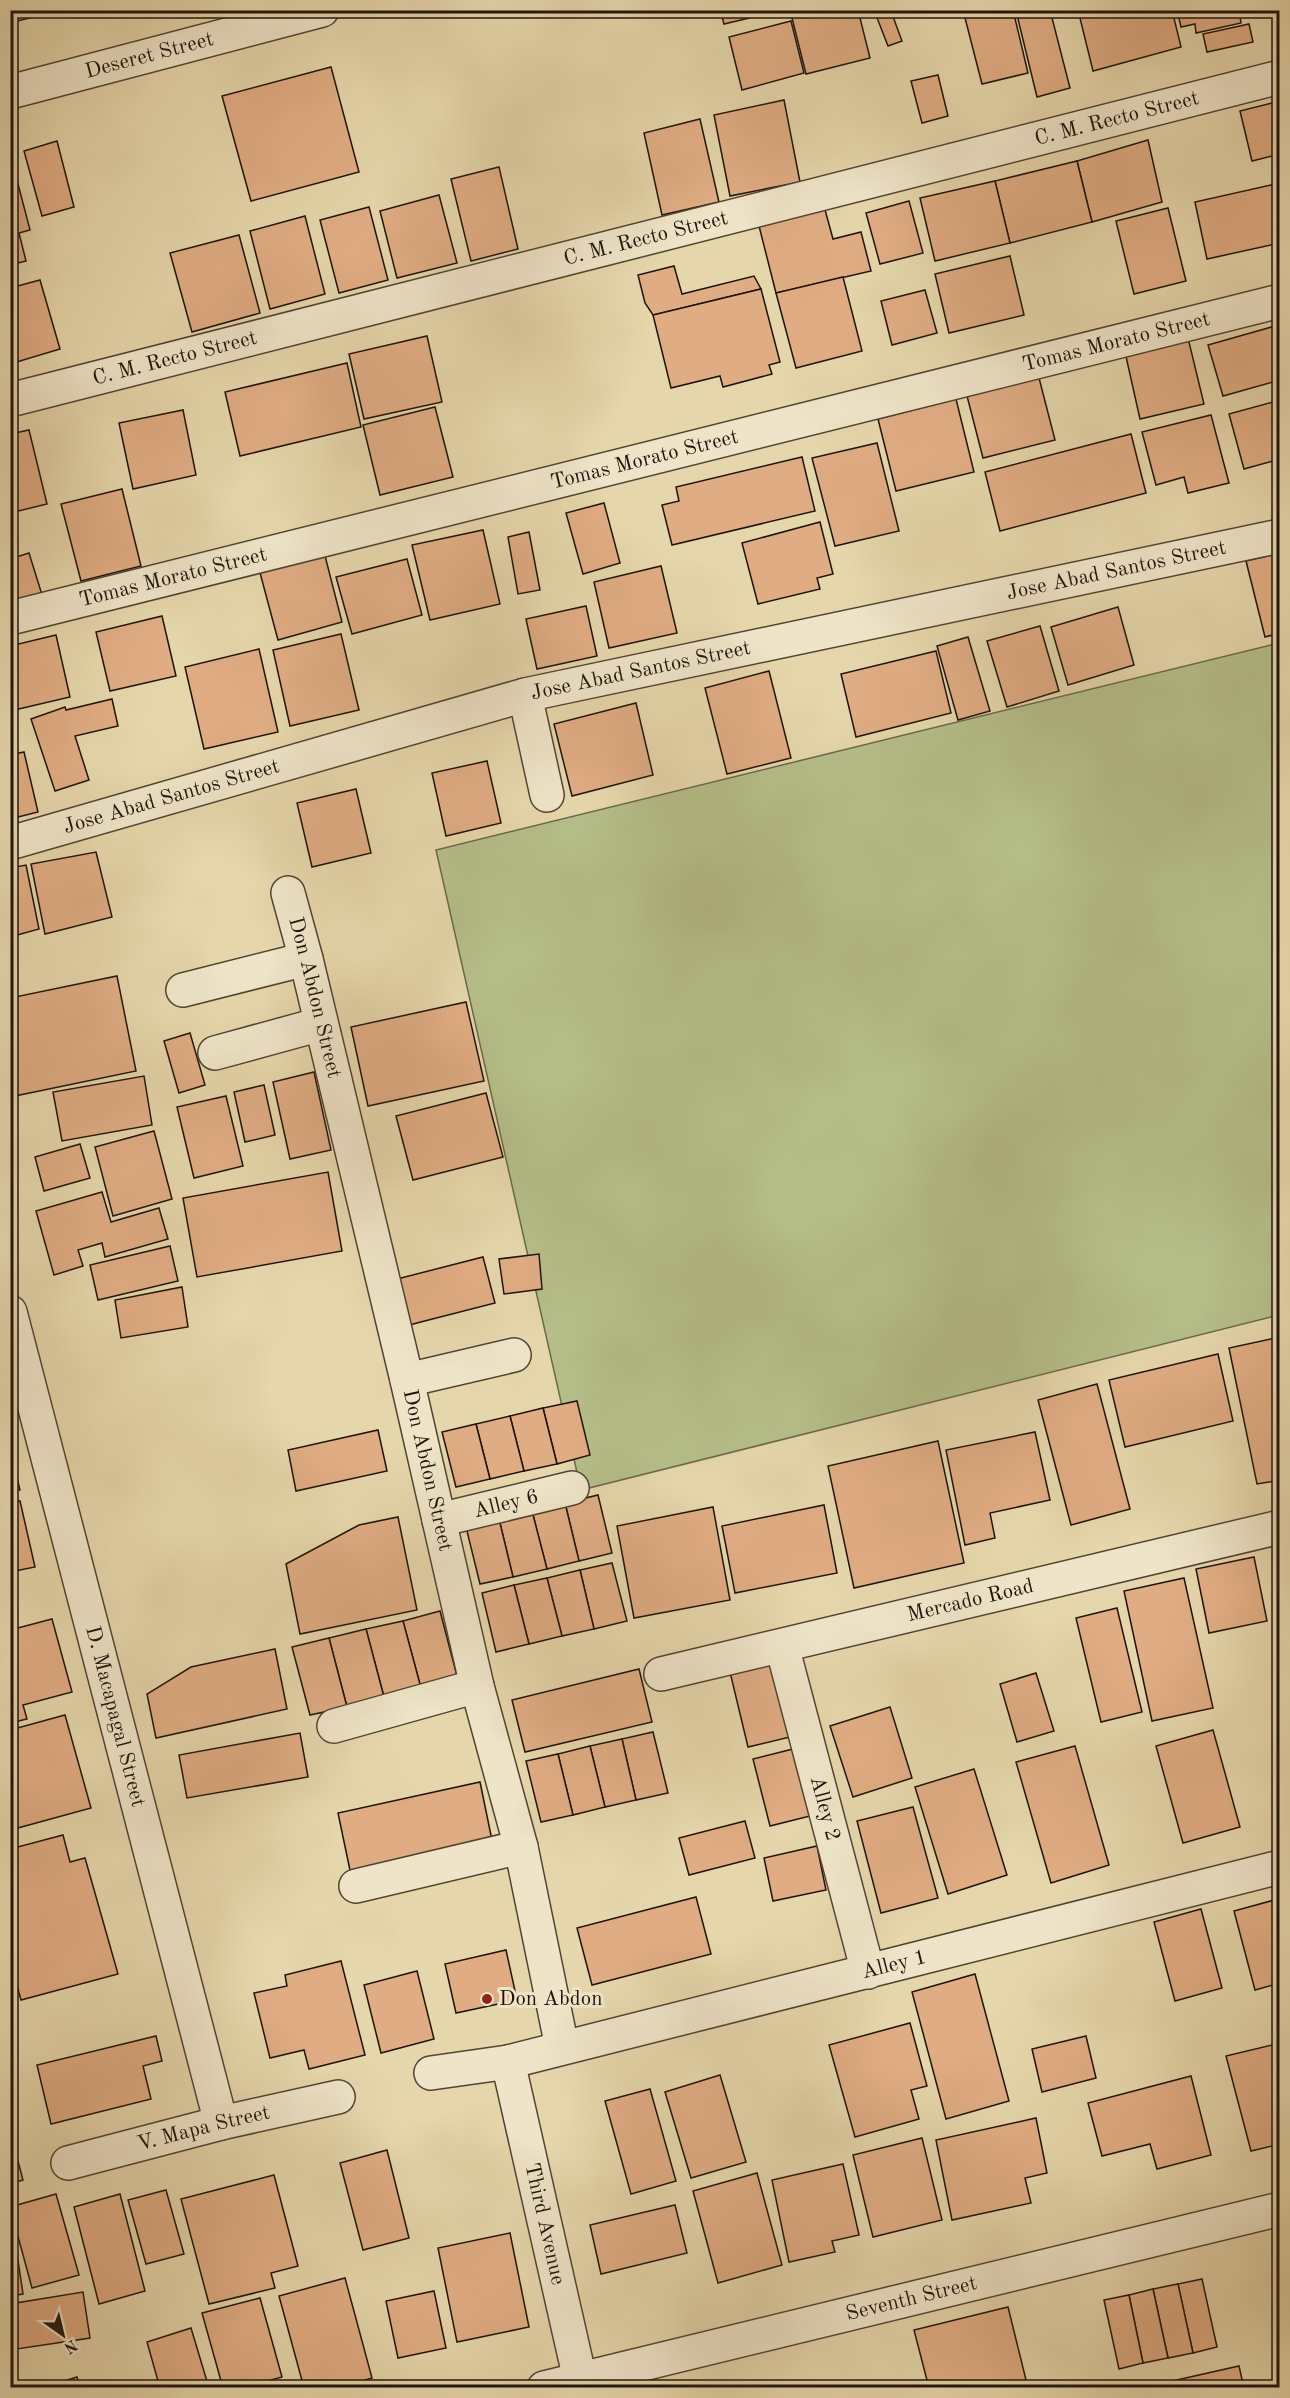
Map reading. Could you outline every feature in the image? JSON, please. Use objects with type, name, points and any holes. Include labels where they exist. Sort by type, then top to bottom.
[{"type":"street","name":"Deseret Street","points":[[10,92],[322,10]]},
{"type":"street","name":"C. M. Recto Street","points":[[10,400],[1280,77]]},
{"type":"street","name":"Tomas Morato Street","points":[[10,618],[1280,302]]},
{"type":"street","name":"Jose Abad Santos Street","points":[[10,843],[525,696],[1280,536]]},
{"type":"street","points":[[525,696],[547,795]]},
{"type":"street","name":"Don Abdon Street","points":[[288,893],[306,959],[407,1380],[477,1686],[521,1847],[562,2047]]},
{"type":"street","points":[[183,990],[306,959]]},
{"type":"street","points":[[215,1053],[321,1024]]},
{"type":"street","name":"D. Macapagal Street","points":[[10,1312],[220,2123]]},
{"type":"street","points":[[407,1380],[514,1356]]},
{"type":"street","name":"Alley 6","points":[[439,1520],[572,1488]]},
{"type":"street","name":"Mercado Road","points":[[661,1674],[1280,1527]]},
{"type":"street","name":"Alley 2","points":[[782,1646],[868,1972]]},
{"type":"street","points":[[334,1726],[477,1686]]},
{"type":"street","points":[[356,1886],[521,1847]]},
{"type":"street","name":"Alley 1","points":[[508,2062],[1280,1867]]},
{"type":"street","points":[[430,2073],[508,2062]]},
{"type":"street","name":"Third Avenue","points":[[508,2062],[581,2383]]},
{"type":"street","name":"V. Mapa Street","points":[[68,2163],[220,2123],[338,2097]]},
{"type":"street","name":"Seventh Street","points":[[544,2388],[581,2383],[1280,2209]]},
{"type":"green space","points":[[1279,643],[1279,1315],[581,1490],[436,850]]},
{"type":"building","points":[[10,10],[31,10],[33,17],[10,23]]},
{"type":"building","points":[[720,10],[779,10],[779,11],[724,24]]},
{"type":"building","points":[[790,10],[858,10],[870,58],[806,74]]},
{"type":"building","points":[[874,10],[901,10],[892,14],[902,41],[888,46]]},
{"type":"building","points":[[963,10],[1013,10],[1028,73],[982,84]]},
{"type":"building","points":[[1033,10],[1050,10],[1070,88],[1037,97],[1017,15]]},
{"type":"building","points":[[1078,10],[1172,10],[1181,47],[1093,71]]},
{"type":"building","points":[[1177,10],[1239,10],[1241,23],[1196,33],[1195,24],[1181,27]]},
{"type":"building","points":[[791,21],[804,73],[742,90],[729,37]]},
{"type":"building","points":[[1249,24],[1253,42],[1207,52],[1203,34]]},
{"type":"building","points":[[331,67],[359,172],[251,201],[222,96]]},
{"type":"building","points":[[938,75],[948,116],[922,123],[911,81]]},
{"type":"building","points":[[784,100],[800,182],[730,196],[714,115]]},
{"type":"building","points":[[1280,101],[1280,154],[1252,161],[1240,111]]},
{"type":"building","points":[[700,119],[719,202],[662,215],[644,133]]},
{"type":"building","points":[[1148,140],[1162,202],[1092,222],[1077,161]]},
{"type":"building","points":[[57,141],[74,207],[42,216],[24,151]]},
{"type":"building","points":[[1077,161],[1092,222],[1010,243],[995,181]]},
{"type":"building","points":[[499,167],[518,249],[471,261],[451,179]]},
{"type":"building","points":[[17,180],[30,230],[19,233],[26,261],[10,265],[10,181]]},
{"type":"building","points":[[995,181],[1010,243],[935,261],[920,198]]},
{"type":"building","points":[[1280,183],[1280,243],[1207,259],[1195,202]]},
{"type":"building","points":[[439,195],[457,263],[397,278],[380,211]]},
{"type":"building","points":[[909,201],[923,253],[880,264],[866,213]]},
{"type":"building","points":[[824,206],[833,239],[861,232],[871,271],[776,293],[758,222]]},
{"type":"building","points":[[369,207],[388,280],[339,293],[320,220]]},
{"type":"building","points":[[1168,208],[1186,281],[1134,294],[1116,221]]},
{"type":"building","points":[[305,216],[325,294],[270,309],[250,231]]},
{"type":"building","points":[[239,235],[260,313],[192,332],[170,253]]},
{"type":"building","points":[[1010,256],[1024,315],[949,333],[935,274]]},
{"type":"building","points":[[674,266],[682,294],[754,276],[761,289],[653,315],[645,303],[638,275]]},
{"type":"building","points":[[843,277],[862,351],[796,368],[776,293]]},
{"type":"building","points":[[40,280],[60,349],[10,364],[10,288]]},
{"type":"building","points":[[761,289],[780,362],[769,365],[772,374],[723,387],[720,376],[671,388],[653,315]]},
{"type":"building","points":[[925,290],[937,333],[892,345],[881,301]]},
{"type":"building","points":[[1275,326],[1280,343],[1280,380],[1223,396],[1208,345]]},
{"type":"building","points":[[427,336],[442,402],[364,419],[349,354]]},
{"type":"building","points":[[1188,338],[1204,404],[1140,419],[1125,352]]},
{"type":"building","points":[[347,363],[361,427],[240,456],[225,392]]},
{"type":"building","points":[[1038,374],[1055,440],[983,458],[966,392]]},
{"type":"building","points":[[956,399],[974,472],[896,491],[878,419]]},
{"type":"building","points":[[1280,400],[1280,459],[1244,469],[1229,414]]},
{"type":"building","points":[[435,407],[453,477],[380,495],[363,425]]},
{"type":"building","points":[[183,410],[196,475],[133,489],[119,423]]},
{"type":"building","points":[[1211,415],[1229,483],[1188,493],[1184,477],[1156,485],[1142,432]]},
{"type":"building","points":[[29,430],[47,504],[10,513],[10,434]]},
{"type":"building","points":[[1131,434],[1146,493],[1000,531],[985,472]]},
{"type":"building","points":[[877,443],[899,531],[835,546],[812,458]]},
{"type":"building","points":[[802,457],[815,511],[672,545],[662,505],[679,501],[676,487]]},
{"type":"building","points":[[122,489],[141,566],[81,581],[61,504]]},
{"type":"building","points":[[604,503],[620,563],[583,574],[566,513]]},
{"type":"building","points":[[820,522],[833,574],[817,578],[820,589],[758,604],[742,543]]},
{"type":"building","points":[[483,530],[500,604],[430,620],[412,545]]},
{"type":"building","points":[[529,532],[540,590],[518,594],[508,537]]},
{"type":"building","points":[[324,552],[342,622],[278,640],[259,569]]},
{"type":"building","points":[[29,553],[43,598],[13,608],[10,599],[10,559]]},
{"type":"building","points":[[1280,553],[1280,633],[1265,637],[1246,561]]},
{"type":"building","points":[[407,559],[422,615],[352,634],[336,577]]},
{"type":"building","points":[[661,566],[677,633],[609,648],[594,582]]},
{"type":"building","points":[[586,606],[597,656],[537,669],[526,619]]},
{"type":"building","points":[[1118,607],[1134,665],[1068,685],[1051,627]]},
{"type":"building","points":[[162,616],[176,676],[110,691],[96,632]]},
{"type":"building","points":[[1040,626],[1059,691],[1007,707],[987,641]]},
{"type":"building","points":[[341,634],[359,710],[290,726],[273,650]]},
{"type":"building","points":[[56,635],[70,697],[10,711],[10,646]]},
{"type":"building","points":[[968,637],[990,711],[958,720],[937,646]]},
{"type":"building","points":[[259,649],[278,732],[204,749],[185,667]]},
{"type":"building","points":[[936,651],[951,713],[856,737],[841,674]]},
{"type":"building","points":[[769,671],[791,758],[727,774],[705,688]]},
{"type":"building","points":[[112,699],[118,726],[75,736],[89,780],[55,791],[31,719],[65,707],[66,710]]},
{"type":"building","points":[[636,703],[653,775],[572,796],[554,724]]},
{"type":"building","points":[[24,752],[38,812],[10,819],[10,755]]},
{"type":"building","points":[[487,761],[501,823],[446,836],[432,773]]},
{"type":"building","points":[[356,789],[371,853],[312,867],[297,803]]},
{"type":"building","points":[[96,852],[112,917],[45,934],[31,864]]},
{"type":"building","points":[[26,865],[39,929],[10,937],[10,868]]},
{"type":"building","points":[[117,976],[136,1071],[10,1097],[10,998]]},
{"type":"building","points":[[466,1002],[484,1081],[368,1106],[351,1027]]},
{"type":"building","points":[[190,1033],[205,1085],[179,1093],[164,1041]]},
{"type":"building","points":[[314,1072],[331,1150],[290,1159],[273,1082]]},
{"type":"building","points":[[144,1076],[152,1125],[62,1141],[53,1092]]},
{"type":"building","points":[[264,1085],[275,1135],[245,1142],[234,1092]]},
{"type":"building","points":[[486,1093],[503,1157],[413,1180],[396,1116]]},
{"type":"building","points":[[226,1096],[243,1166],[194,1178],[177,1107]]},
{"type":"building","points":[[154,1131],[172,1199],[113,1216],[95,1147]]},
{"type":"building","points":[[80,1144],[90,1178],[44,1191],[35,1157]]},
{"type":"building","points":[[328,1172],[342,1251],[197,1277],[183,1198]]},
{"type":"building","points":[[102,1192],[111,1222],[159,1208],[168,1239],[105,1257],[102,1243],[78,1250],[83,1266],[54,1275],[36,1211]]},
{"type":"building","points":[[170,1246],[178,1281],[98,1300],[90,1265]]},
{"type":"building","points":[[539,1254],[542,1289],[504,1294],[499,1259]]},
{"type":"building","points":[[483,1257],[495,1303],[409,1325],[397,1279]]},
{"type":"building","points":[[182,1287],[188,1327],[121,1338],[115,1300]]},
{"type":"building","points":[[1280,1337],[1280,1480],[1257,1484],[1229,1348]]},
{"type":"building","points":[[1218,1354],[1233,1421],[1125,1447],[1109,1380]]},
{"type":"building","points":[[1097,1384],[1130,1509],[1071,1525],[1038,1400]]},
{"type":"building","points":[[577,1401],[590,1455],[557,1464],[543,1408]]},
{"type":"building","points":[[543,1408],[557,1464],[524,1471],[510,1416]]},
{"type":"building","points":[[510,1416],[524,1471],[490,1479],[476,1424]]},
{"type":"building","points":[[476,1424],[490,1479],[456,1487],[442,1432]]},
{"type":"building","points":[[378,1430],[387,1471],[296,1491],[288,1450]]},
{"type":"building","points":[[1035,1432],[1050,1500],[990,1513],[995,1538],[965,1545],[946,1450]]},
{"type":"building","points":[[938,1441],[964,1563],[854,1588],[828,1466]]},
{"type":"building","points":[[10,1449],[20,1490],[10,1492]]},
{"type":"building","points":[[598,1495],[612,1553],[579,1561],[565,1503]]},
{"type":"building","points":[[20,1501],[35,1567],[10,1572],[10,1503]]},
{"type":"building","points":[[565,1503],[579,1561],[547,1569],[532,1511]]},
{"type":"building","points":[[824,1505],[837,1573],[735,1593],[722,1526]]},
{"type":"building","points":[[713,1507],[730,1600],[634,1618],[617,1526]]},
{"type":"building","points":[[532,1511],[547,1569],[513,1577],[499,1519]]},
{"type":"building","points":[[398,1517],[417,1610],[300,1634],[286,1564],[359,1525]]},
{"type":"building","points":[[499,1519],[513,1577],[480,1584],[466,1527]]},
{"type":"building","points":[[1254,1557],[1267,1621],[1209,1633],[1196,1569]]},
{"type":"building","points":[[612,1563],[627,1621],[594,1629],[580,1570]]},
{"type":"building","points":[[580,1570],[594,1629],[562,1636],[547,1578]]},
{"type":"building","points":[[547,1578],[562,1636],[529,1644],[514,1585]]},
{"type":"building","points":[[1184,1578],[1213,1708],[1152,1721],[1124,1591]]},
{"type":"building","points":[[514,1585],[529,1644],[496,1652],[482,1593]]},
{"type":"building","points":[[1117,1608],[1142,1712],[1101,1722],[1076,1618]]},
{"type":"building","points":[[440,1611],[458,1680],[421,1688],[403,1621]]},
{"type":"building","points":[[52,1619],[72,1692],[23,1705],[27,1719],[10,1723],[10,1630]]},
{"type":"building","points":[[403,1621],[421,1688],[384,1697],[366,1629]]},
{"type":"building","points":[[366,1629],[384,1697],[347,1707],[329,1638]]},
{"type":"building","points":[[329,1638],[347,1707],[310,1715],[292,1647]]},
{"type":"building","points":[[275,1649],[287,1709],[156,1738],[147,1694],[191,1667]]},
{"type":"building","points":[[772,1662],[790,1737],[748,1747],[730,1672]]},
{"type":"building","points":[[639,1669],[652,1722],[525,1752],[512,1700]]},
{"type":"building","points":[[1036,1673],[1054,1731],[1017,1742],[1000,1684]]},
{"type":"building","points":[[890,1707],[912,1778],[853,1797],[830,1726]]},
{"type":"building","points":[[65,1715],[91,1808],[14,1829],[10,1815],[10,1730]]},
{"type":"building","points":[[1213,1730],[1240,1827],[1183,1843],[1156,1746]]},
{"type":"building","points":[[653,1732],[668,1793],[636,1800],[622,1739]]},
{"type":"building","points":[[300,1733],[308,1777],[187,1798],[179,1755]]},
{"type":"building","points":[[622,1739],[636,1800],[605,1807],[590,1746]]},
{"type":"building","points":[[590,1746],[605,1807],[573,1815],[558,1754]]},
{"type":"building","points":[[1075,1746],[1109,1865],[1051,1883],[1016,1762]]},
{"type":"building","points":[[797,1748],[814,1815],[770,1826],[753,1759]]},
{"type":"building","points":[[558,1754],[573,1815],[541,1822],[526,1761]]},
{"type":"building","points":[[974,1769],[1007,1875],[948,1894],[915,1787]]},
{"type":"building","points":[[480,1782],[493,1845],[351,1875],[338,1813]]},
{"type":"building","points":[[913,1807],[938,1898],[881,1913],[857,1821]]},
{"type":"building","points":[[745,1821],[755,1858],[689,1875],[679,1838]]},
{"type":"building","points":[[63,1835],[70,1862],[85,1858],[118,1974],[21,2000],[10,1960],[10,1849]]},
{"type":"building","points":[[817,1846],[826,1890],[773,1901],[764,1858]]},
{"type":"building","points":[[696,1897],[711,1954],[592,1985],[577,1928]]},
{"type":"building","points":[[1278,1899],[1280,1983],[1255,1990],[1234,1911]]},
{"type":"building","points":[[1201,1909],[1222,1988],[1175,2001],[1154,1922]]},
{"type":"building","points":[[506,1950],[517,2000],[456,2013],[445,1964]]},
{"type":"building","points":[[341,1961],[365,2055],[309,2069],[304,2050],[270,2058],[254,1993],[287,1986],[285,1975]]},
{"type":"building","points":[[417,1971],[434,2039],[381,2053],[364,1985]]},
{"type":"building","points":[[975,1974],[1009,2101],[946,2119],[912,1992]]},
{"type":"building","points":[[910,2023],[927,2086],[911,2090],[919,2119],[855,2137],[829,2045]]},
{"type":"building","points":[[156,2036],[162,2061],[143,2066],[151,2099],[51,2124],[37,2065]]},
{"type":"building","points":[[1086,2036],[1096,2078],[1042,2092],[1032,2049]]},
{"type":"building","points":[[1280,2043],[1280,2144],[1251,2151],[1226,2056]]},
{"type":"building","points":[[720,2075],[746,2162],[691,2178],[665,2092]]},
{"type":"building","points":[[1191,2076],[1211,2155],[1157,2169],[1150,2144],[1102,2156],[1088,2103]]},
{"type":"building","points":[[650,2089],[676,2181],[631,2194],[605,2101]]},
{"type":"building","points":[[1036,2118],[1047,2173],[1025,2178],[1031,2203],[952,2220],[936,2140]]},
{"type":"building","points":[[10,2131],[23,2180],[10,2184]]},
{"type":"building","points":[[922,2138],[942,2220],[873,2237],[853,2155]]},
{"type":"building","points":[[387,2150],[409,2238],[363,2250],[340,2163]]},
{"type":"building","points":[[843,2164],[859,2235],[832,2241],[835,2252],[789,2262],[772,2180]]},
{"type":"building","points":[[757,2173],[782,2265],[718,2283],[693,2191]]},
{"type":"building","points":[[274,2175],[298,2266],[271,2273],[275,2288],[209,2304],[181,2199]]},
{"type":"building","points":[[166,2190],[184,2254],[146,2264],[128,2200]]},
{"type":"building","points":[[56,2194],[79,2275],[32,2288],[10,2207]]},
{"type":"building","points":[[120,2194],[145,2291],[99,2304],[74,2207]]},
{"type":"building","points":[[675,2205],[687,2253],[601,2274],[590,2225]]},
{"type":"building","points":[[510,2233],[529,2327],[457,2342],[438,2248]]},
{"type":"building","points":[[16,2247],[23,2294],[10,2296],[10,2248]]},
{"type":"building","points":[[345,2278],[372,2378],[339,2388],[304,2388],[279,2296]]},
{"type":"building","points":[[1202,2279],[1217,2347],[1193,2353],[1178,2284]]},
{"type":"building","points":[[1178,2284],[1193,2353],[1168,2358],[1153,2289]]},
{"type":"building","points":[[1153,2289],[1168,2358],[1143,2363],[1129,2295]]},
{"type":"building","points":[[434,2291],[446,2348],[398,2358],[386,2301]]},
{"type":"building","points":[[83,2292],[90,2338],[10,2350],[10,2304]]},
{"type":"building","points":[[1129,2295],[1143,2363],[1119,2369],[1104,2300]]},
{"type":"building","points":[[260,2298],[282,2377],[242,2388],[223,2388],[202,2313]]},
{"type":"building","points":[[1008,2307],[1028,2388],[929,2388],[914,2330]]},
{"type":"building","points":[[191,2328],[209,2388],[160,2388],[147,2342]]},
{"type":"building","points":[[1239,2366],[1244,2388],[1150,2386]]},
{"type":"building","points":[[77,2377],[80,2388],[42,2388]]},
{"type":"building","points":[[719,2382],[720,2388],[698,2388]]},
{"type":"place","name":"Don Abdon","points":[[487,1999]]}]
